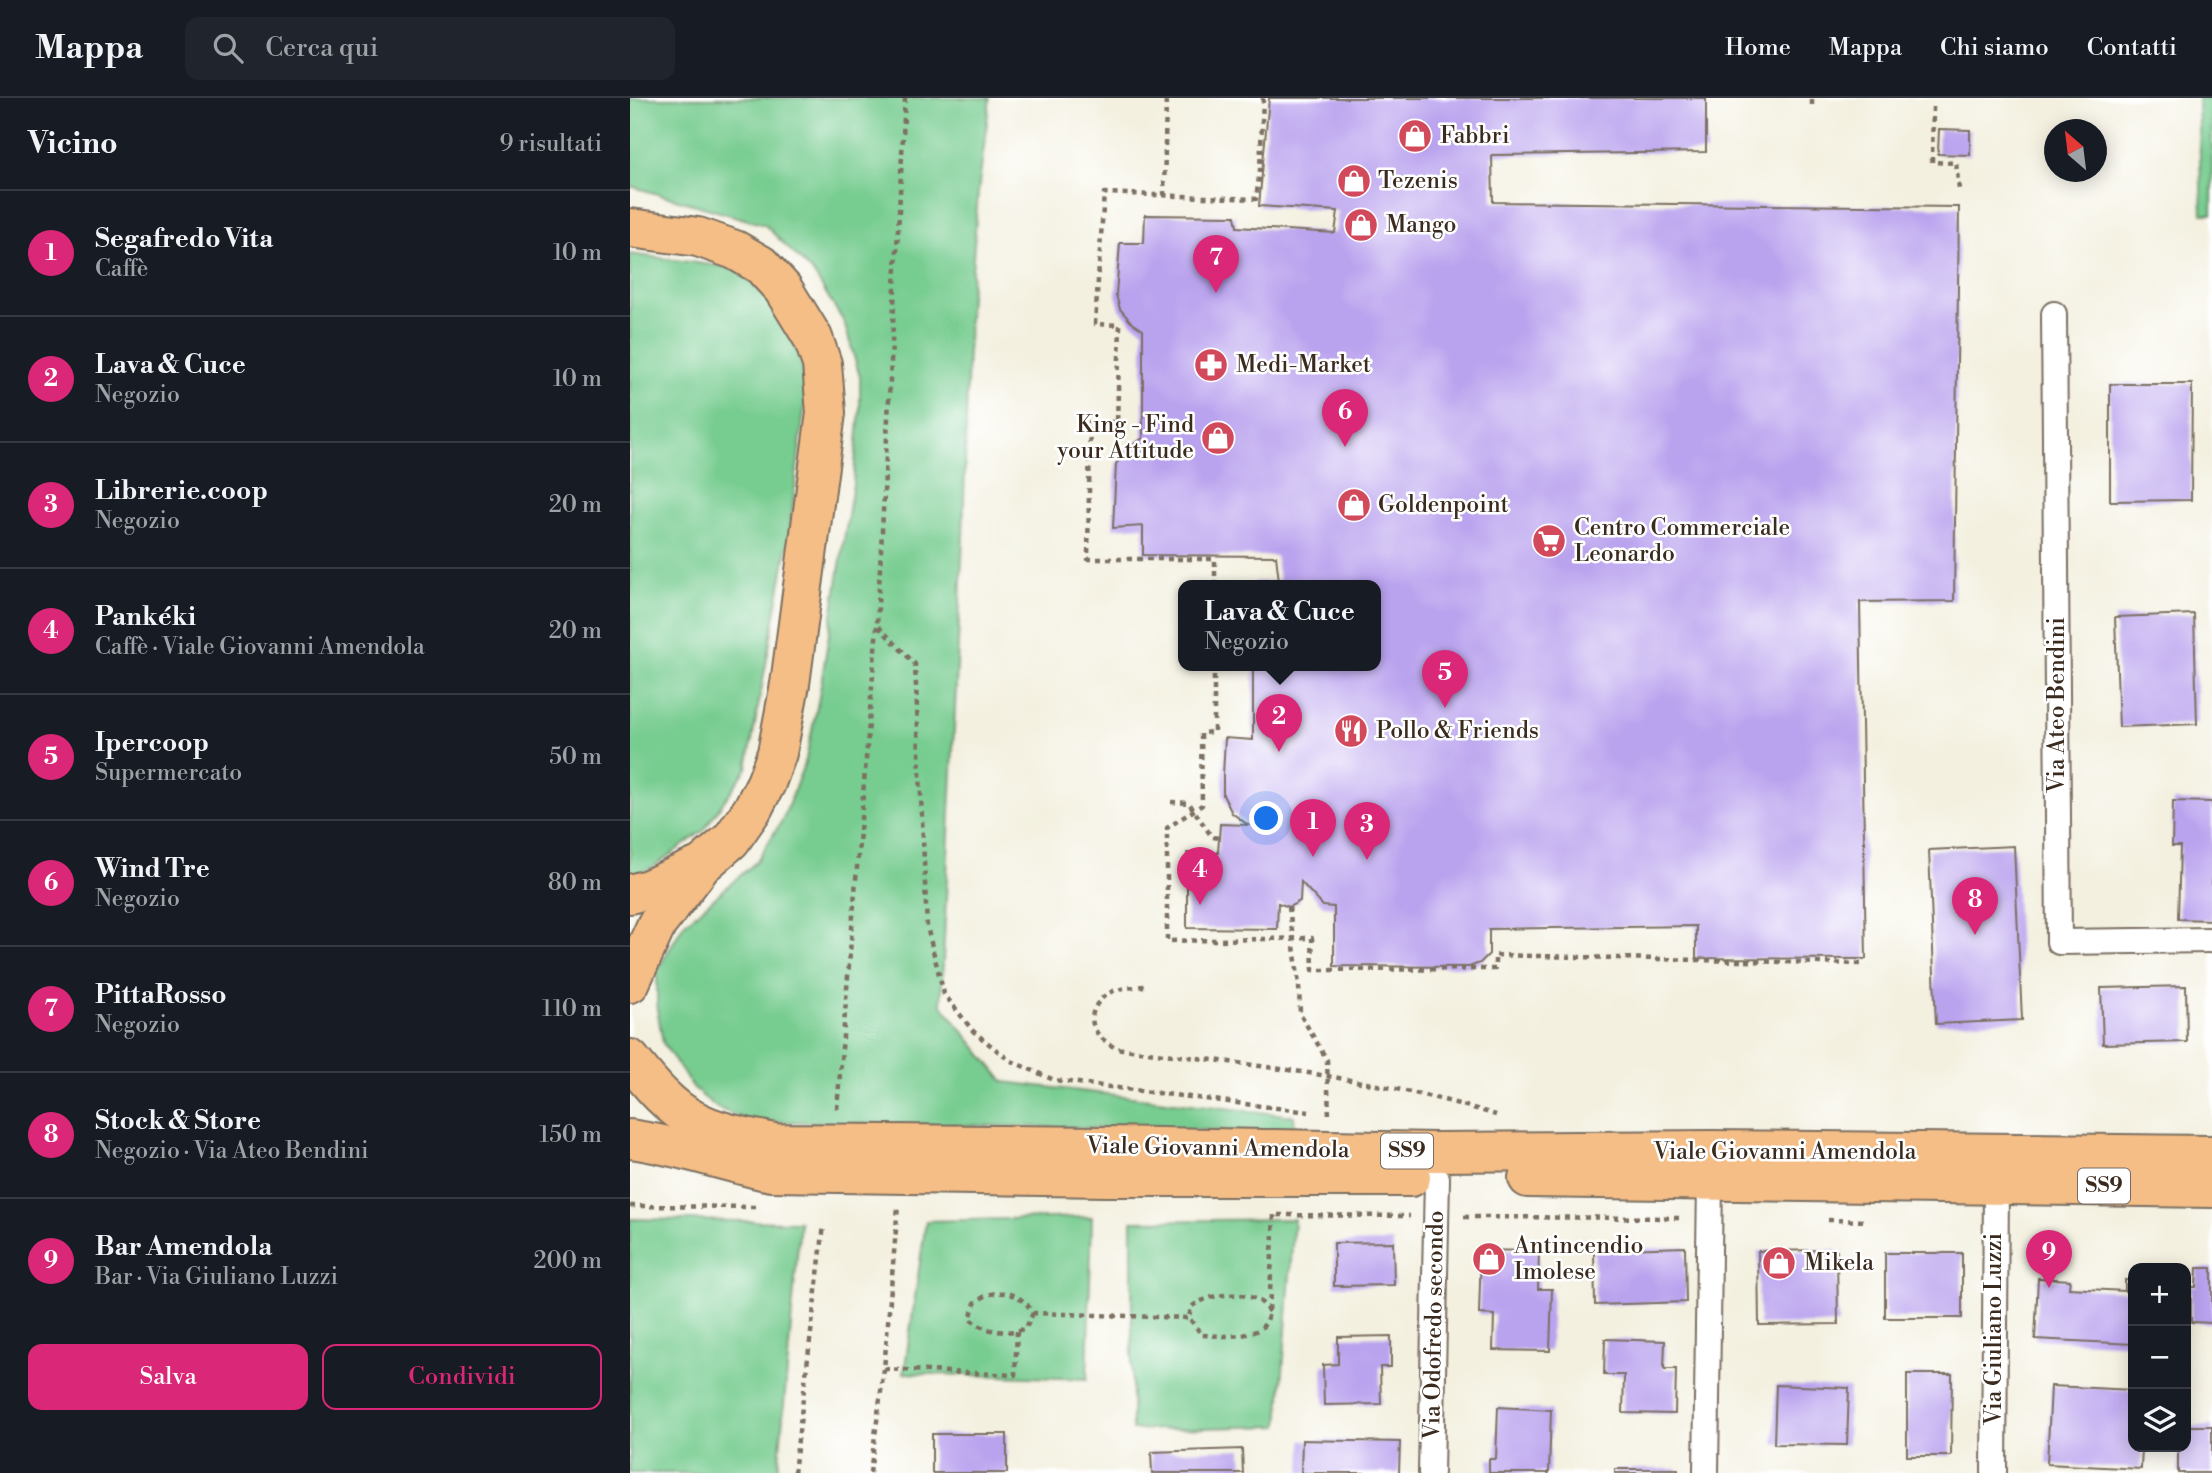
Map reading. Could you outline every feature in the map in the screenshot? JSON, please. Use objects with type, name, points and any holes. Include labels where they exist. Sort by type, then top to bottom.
[{"type":"main road","points":[[630,228],[698,237],[735,250],[761,265],[783,289],[813,338],[822,364],[825,414],[790,684],[778,753],[752,810],[731,840],[702,864],[657,924],[630,984]]},
{"type":"main road","points":[[630,894],[648,890],[702,864]]},
{"type":"main road","name":"Viale Giovanni Amendola","points":[[630,1059],[669,1102],[693,1120],[728,1133],[774,1143],[1332,1140],[2212,1155]]},
{"type":"main road","name":"Viale Giovanni Amendola","points":[[630,1139],[652,1141],[723,1162],[771,1172],[1105,1177],[1332,1140],[1437,1178],[1710,1180],[1996,1203],[2212,1188]]},
{"type":"street","name":"Via Ateo Bendini","points":[[2054,314],[2059,942],[2212,940]]},
{"type":"street","name":"Via Odofredo secondo","points":[[1431,1473],[1437,1178]]},
{"type":"street","points":[[1706,1473],[1710,1180]]},
{"type":"street","name":"Via Giuliano Luzzi","points":[[1994,1473],[1996,1203]]},
{"type":"path","points":[[837,1114],[877,625],[905,98]]},
{"type":"path","points":[[1164,195],[1166,98]]},
{"type":"path","points":[[1215,580],[1215,559],[1088,559],[1090,422],[1117,422],[1120,325],[1095,324],[1104,193],[1256,199],[1263,98]]},
{"type":"path","points":[[1933,107],[1932,162],[1956,163],[1959,190]]},
{"type":"path","points":[[877,625],[915,664],[927,927],[944,994],[973,1031],[1009,1060],[1054,1080],[1315,1113]]},
{"type":"path","points":[[1214,671],[1214,732],[1201,733],[1202,806],[1167,828],[1167,941],[1312,937],[1313,970],[1495,969],[1495,955],[1864,964]]},
{"type":"path","points":[[1171,802],[1189,803],[1212,837],[1219,838]]},
{"type":"path","points":[[1289,907],[1300,1014],[1327,1060],[1333,1216]]},
{"type":"path","points":[[1144,986],[1115,990],[1097,1003],[1091,1021],[1102,1039],[1115,1048],[1327,1076],[1421,1095],[1502,1117]]},
{"type":"path","points":[[870,1473],[884,1369],[898,1205]]},
{"type":"path","points":[[1269,1312],[1260,1300],[1218,1296],[1202,1298],[1191,1307],[1189,1318],[1202,1335],[1232,1336],[1257,1330],[1265,1324],[1269,1312],[1274,1215]]},
{"type":"path","points":[[794,1473],[824,1225]]},
{"type":"path","points":[[990,1293],[1018,1295],[1027,1302],[1033,1313],[1026,1328],[1017,1331],[1002,1331],[976,1325],[970,1320],[975,1303],[990,1293]]},
{"type":"path","points":[[1033,1313],[1189,1318]]},
{"type":"path","points":[[884,1369],[1015,1375],[1017,1331]]},
{"type":"green space","points":[[630,98],[990,98],[978,193],[969,310],[963,538],[941,1004],[1004,1082],[1294,1116],[1295,1132],[750,1121],[717,1108],[694,1089],[663,1043],[657,1008],[657,971],[684,924],[756,862],[783,819],[806,759],[819,697],[853,484],[860,411],[860,377],[844,322],[814,274],[765,225],[630,186]]},
{"type":"green space","points":[[2198,98],[2212,98],[2212,214],[2202,214]]},
{"type":"green space","points":[[630,254],[734,268],[764,296],[792,340],[803,367],[805,402],[789,537],[747,768],[703,831],[653,867],[630,877]]},
{"type":"green space","points":[[1092,1217],[1087,1379],[904,1373],[926,1221]]},
{"type":"green space","points":[[630,1219],[800,1222],[778,1473],[630,1473]]},
{"type":"green space","points":[[1294,1219],[1279,1426],[1132,1430],[1132,1221]]},
{"type":"building","name":"Centro Commerciale Leonardo","points":[[1269,98],[1706,98],[1706,152],[1492,155],[1493,202],[1959,207],[1954,601],[1860,602],[1866,959],[1696,958],[1696,926],[1489,929],[1489,954],[1480,963],[1469,967],[1334,966],[1334,907],[1323,906],[1301,882],[1300,901],[1289,907],[1278,903],[1277,929],[1187,928],[1187,853],[1218,853],[1220,824],[1248,825],[1232,813],[1223,795],[1223,776],[1225,738],[1253,740],[1253,671],[1381,671],[1381,580],[1279,580],[1276,556],[1143,555],[1143,526],[1113,528],[1116,464],[1128,448],[1143,438],[1143,330],[1131,322],[1120,309],[1116,295],[1120,243],[1144,243],[1145,215],[1235,216],[1237,227],[1335,233],[1338,211],[1259,206]]},
{"type":"building","points":[[1939,129],[1970,130],[1970,155],[1938,154]]},
{"type":"building","points":[[2110,384],[2192,384],[2191,500],[2110,501]]},
{"type":"building","points":[[2194,614],[2197,724],[2119,727],[2115,617]]},
{"type":"building","points":[[2173,801],[2212,802],[2212,920],[2178,919],[2180,846],[2172,846]]},
{"type":"building","points":[[2014,846],[2022,1020],[1936,1024],[1929,850]]},
{"type":"building","points":[[2186,986],[2187,1042],[2103,1044],[2101,988]]},
{"type":"building","points":[[1393,1242],[1394,1285],[1334,1286],[1334,1243]]},
{"type":"building","points":[[1685,1247],[1686,1302],[1595,1305],[1594,1250]]},
{"type":"building","points":[[1481,1250],[1539,1251],[1538,1289],[1552,1289],[1550,1351],[1493,1350],[1494,1315],[1479,1314]]},
{"type":"building","points":[[1837,1250],[1838,1324],[1759,1325],[1758,1251]]},
{"type":"building","points":[[1885,1253],[1962,1253],[1962,1318],[1885,1318]]},
{"type":"building","points":[[2197,1268],[2212,1268],[2212,1323],[2191,1322],[2191,1287],[2196,1287]]},
{"type":"building","points":[[2038,1278],[2070,1280],[2069,1288],[2125,1291],[2125,1280],[2128,1280],[2128,1344],[2035,1339]]},
{"type":"building","points":[[1391,1336],[1391,1367],[1380,1367],[1381,1404],[1324,1405],[1323,1365],[1338,1364],[1338,1337]]},
{"type":"building","points":[[1605,1339],[1665,1341],[1664,1369],[1676,1369],[1675,1414],[1623,1413],[1624,1375],[1604,1375]]},
{"type":"building","points":[[1907,1374],[1952,1374],[1951,1456],[1907,1456]]},
{"type":"building","points":[[1776,1385],[1849,1388],[1847,1445],[1774,1444]]},
{"type":"building","points":[[2051,1386],[2128,1390],[2128,1452],[2142,1452],[2141,1469],[2047,1464]]},
{"type":"building","points":[[1498,1407],[1551,1410],[1549,1473],[1489,1473],[1489,1459],[1496,1459]]},
{"type":"building","points":[[2191,1426],[2212,1426],[2212,1473],[2178,1473],[2178,1452],[2191,1452]]},
{"type":"building","points":[[932,1434],[1007,1434],[1007,1473],[932,1473]]},
{"type":"building","points":[[1302,1440],[1400,1442],[1399,1473],[1301,1473]]},
{"type":"building","points":[[1242,1449],[1243,1473],[1152,1473],[1151,1452]]},
{"type":"building","points":[[1615,1469],[1678,1469],[1678,1473],[1615,1473]]},
{"type":"place","name":"Fabbri","points":[[1415,136]]},
{"type":"place","name":"Tezenis","points":[[1354,181]]},
{"type":"place","name":"Mango","points":[[1361,225]]},
{"type":"place","name":"PittaRosso","points":[[1216,293]]},
{"type":"place","name":"Medi-Market","points":[[1211,365]]},
{"type":"place","name":"King - Find your Attitude","points":[[1218,438]]},
{"type":"place","name":"Wind Tre","points":[[1345,447]]},
{"type":"place","name":"Goldenpoint","points":[[1354,505]]},
{"type":"place","name":"Centro Commerciale Leonardo","points":[[1549,541]]},
{"type":"place","name":"Ipercoop","points":[[1445,708]]},
{"type":"place","name":"Pollo & Friends","points":[[1351,731]]},
{"type":"place","name":"Lava & Cuce","points":[[1279,752]]},
{"type":"place","name":"Segafredo Vita","points":[[1313,857]]},
{"type":"place","name":"Librerie.coop","points":[[1367,860]]},
{"type":"place","name":"Pankéki","points":[[1200,905]]},
{"type":"place","name":"Stock & Store","points":[[1975,935]]},
{"type":"place","name":"Antincendio Imolese","points":[[1489,1259]]},
{"type":"place","name":"Mikela","points":[[1779,1263]]},
{"type":"place","name":"Bar Amendola","points":[[2049,1288]]}]
